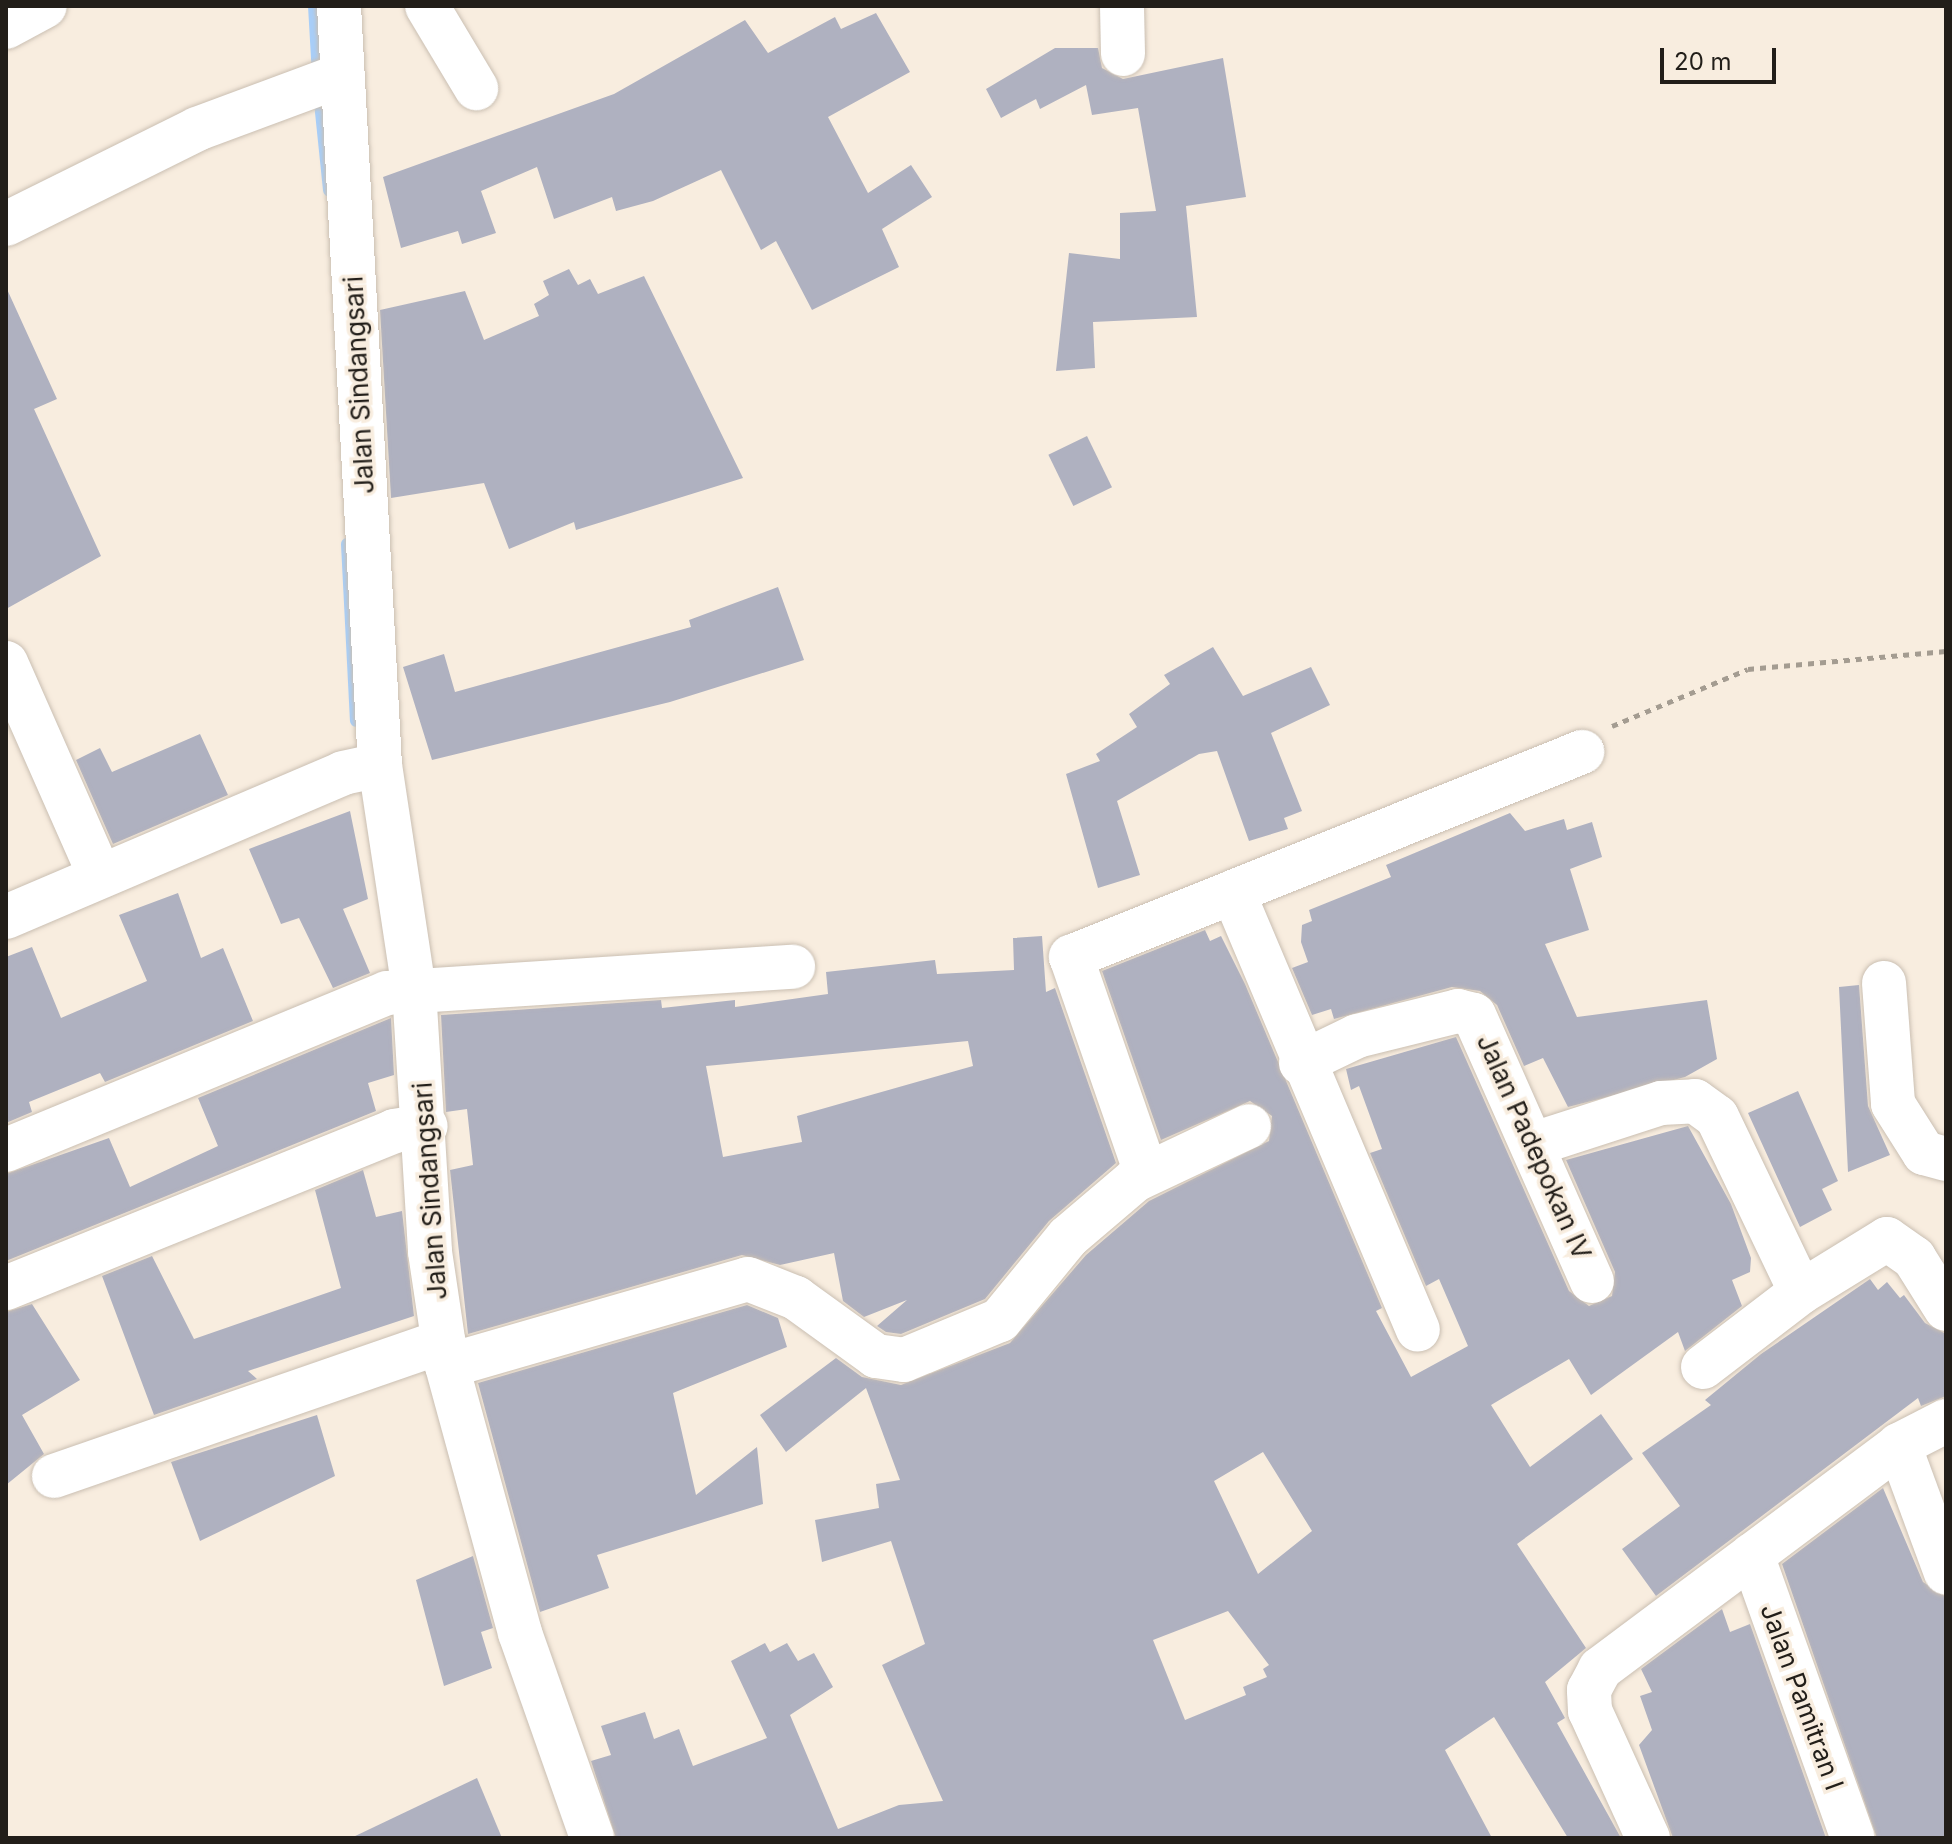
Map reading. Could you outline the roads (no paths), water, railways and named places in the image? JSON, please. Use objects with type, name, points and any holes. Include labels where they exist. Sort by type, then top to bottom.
[{"type":"street","points":[[6,27],[45,6]]},
{"type":"street","name":"Jalan Sindangsari","points":[[339,6],[323,80],[368,767],[414,989],[426,1126],[430,1252],[445,1353],[520,1633],[592,1838]]},
{"type":"street","points":[[427,6],[476,88]]},
{"type":"street","points":[[1122,6],[1123,54]]},
{"type":"street","points":[[6,224],[197,129],[323,80]]},
{"type":"street","points":[[6,663],[100,876]]},
{"type":"street","points":[[1146,1173],[1069,967],[1079,949],[1233,892],[1582,752]]},
{"type":"street","points":[[6,917],[368,767]]},
{"type":"street","points":[[1233,892],[1301,1063],[1418,1330]]},
{"type":"street","points":[[6,1150],[387,993],[793,967]]},
{"type":"street","points":[[1884,983],[1893,1104],[1924,1153],[1946,1159]]},
{"type":"street","name":"Jalan Padepokan IV","points":[[1301,1063],[1357,1036],[1458,1011],[1474,1015],[1534,1144],[1592,1281]]},
{"type":"street","points":[[1534,1144],[1661,1103],[1707,1107],[1801,1292]]},
{"type":"street","points":[[6,1288],[394,1131],[426,1126]]},
{"type":"street","points":[[54,1476],[445,1353],[748,1279],[796,1298],[876,1356],[904,1360],[1000,1320],[1068,1237],[1146,1173],[1249,1126]]},
{"type":"street","points":[[1703,1367],[1801,1292],[1887,1239],[1914,1258],[1946,1309]]},
{"type":"street","points":[[1648,1838],[1590,1711],[1589,1690],[1600,1669],[1899,1445],[1946,1421]]},
{"type":"street","points":[[1899,1445],[1946,1573]]},
{"type":"street","name":"Jalan Pamitran I","points":[[1752,1555],[1853,1838]]},
{"type":"waterway","points":[[314,6],[318,75]]},
{"type":"waterway","points":[[319,93],[329,190]]},
{"type":"waterway","points":[[347,544],[356,721]]}]
